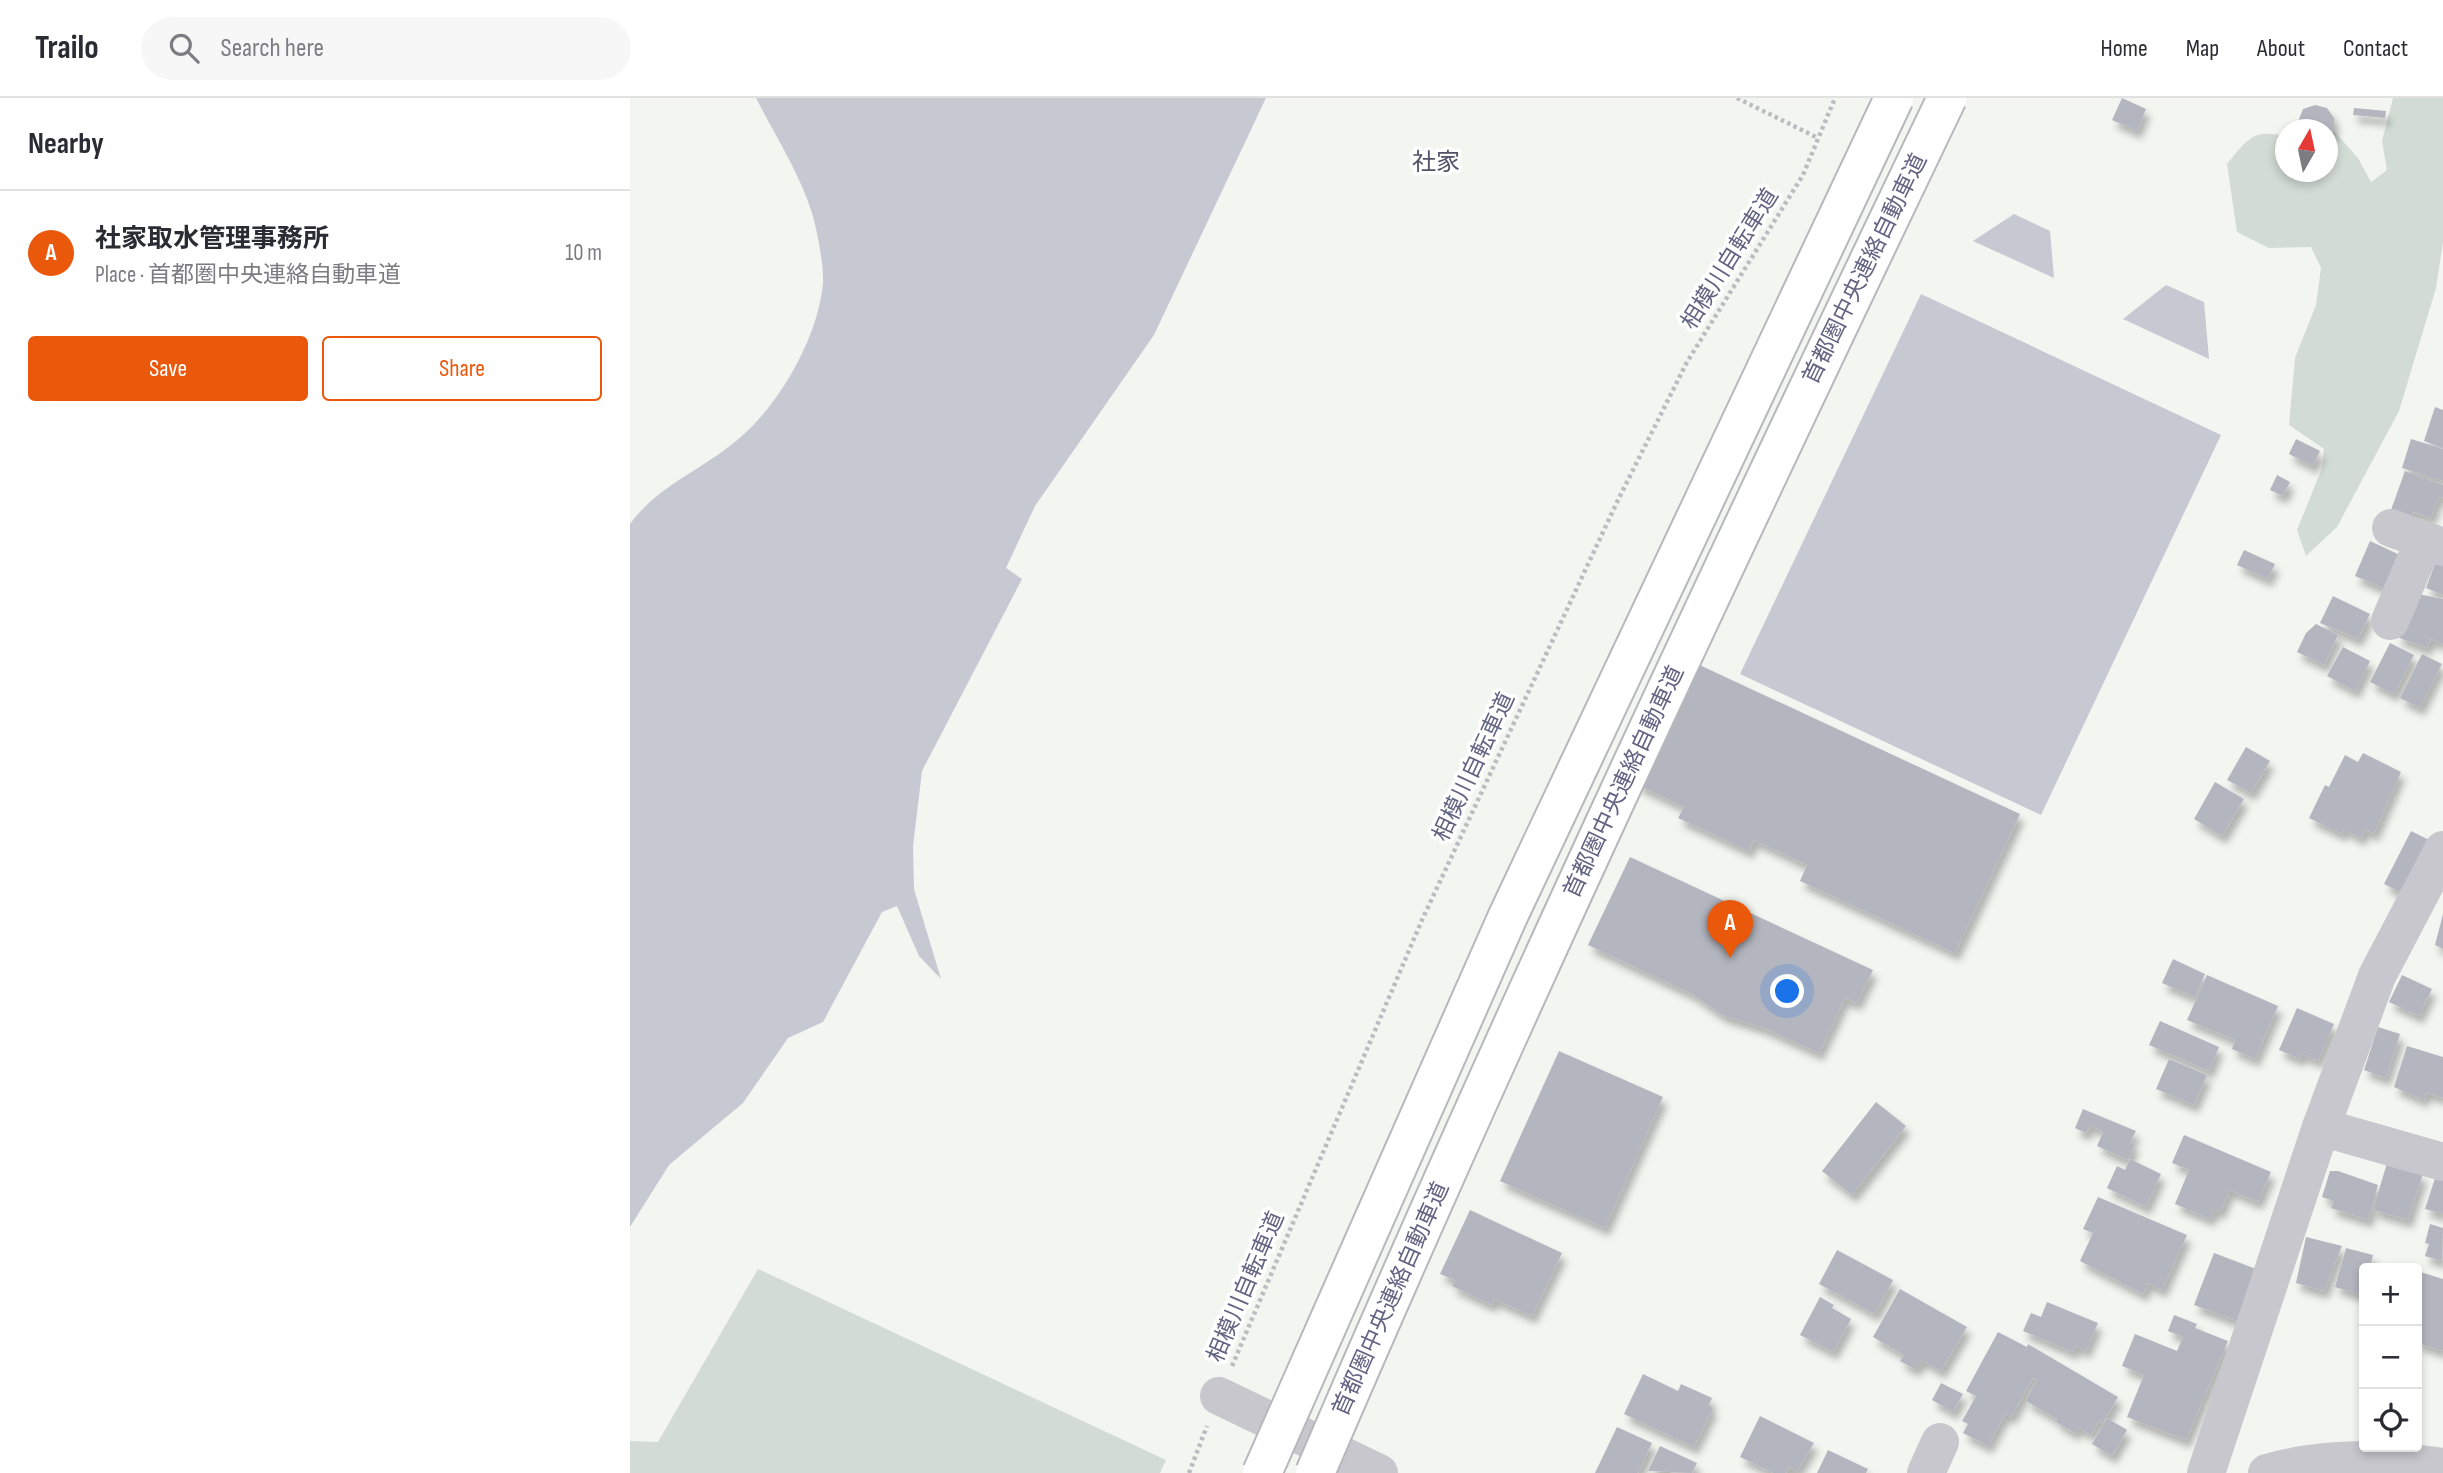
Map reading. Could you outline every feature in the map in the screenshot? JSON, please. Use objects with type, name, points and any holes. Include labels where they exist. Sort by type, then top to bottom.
[{"type":"highway","name":"首都圏中央連絡自動車道","points":[[1262,1473],[1508,916],[1894,98]]},
{"type":"highway","name":"首都圏中央連絡自動車道","points":[[1315,1473],[1559,923],[1744,522],[1947,98]]},
{"type":"street","points":[[2390,621],[2419,539]]},
{"type":"street","points":[[2206,1473],[2321,1127],[2377,976],[2443,850]]},
{"type":"street","points":[[2321,1127],[2443,1162]]},
{"type":"street","points":[[1219,1396],[1378,1473]]},
{"type":"street","points":[[2267,1473],[2292,1466],[2346,1459],[2394,1460],[2443,1467]]},
{"type":"path","points":[[1737,98],[1818,138]]},
{"type":"path","name":"相模川自転車道","points":[[1189,1473],[1219,1396],[1422,920],[1618,500],[1686,362],[1803,174],[1835,98]]},
{"type":"shaded area","points":[[756,98],[1266,98],[1154,335],[1035,506],[1006,568],[1022,579],[922,771],[913,846],[914,889],[941,979],[919,956],[897,906],[882,912],[823,1022],[788,1038],[743,1103],[669,1165],[630,1227],[630,524],[669,487],[729,447],[771,404],[806,344],[820,302],[823,282],[818,238],[807,198]]},
{"type":"shaded area","points":[[2393,98],[2443,98],[2443,242],[2436,288],[2399,411],[2337,527],[2306,556],[2297,530],[2322,468],[2324,449],[2289,425],[2295,358],[2316,305],[2321,268],[2311,247],[2269,248],[2237,232],[2227,164],[2252,138],[2274,134],[2275,182],[2338,182],[2338,136],[2358,158],[2371,182],[2387,170],[2382,141]]},
{"type":"shaded area","points":[[2014,214],[2050,231],[2054,278],[1973,241]]},
{"type":"shaded area","points":[[2166,285],[2204,302],[2209,359],[2123,319]]},
{"type":"shaded area","points":[[1921,294],[2221,435],[2041,815],[1740,674]]},
{"type":"shaded area","points":[[758,1269],[1166,1460],[1160,1473],[630,1473],[630,1441],[658,1442]]},
{"type":"building","points":[[2122,98],[2146,109],[2137,131],[2112,120]]},
{"type":"building","points":[[2315,105],[2327,108],[2334,119],[2299,119],[2303,109]]},
{"type":"building","points":[[2354,108],[2386,111],[2385,118],[2353,115]]},
{"type":"building","points":[[2435,407],[2443,410],[2443,448],[2424,441]]},
{"type":"building","points":[[2296,439],[2320,451],[2313,466],[2289,454]]},
{"type":"building","points":[[2411,439],[2443,449],[2443,481],[2402,468]]},
{"type":"building","points":[[2405,471],[2443,485],[2443,498],[2439,496],[2431,518],[2414,512],[2412,518],[2391,510]]},
{"type":"building","points":[[2277,475],[2290,482],[2283,496],[2270,490]]},
{"type":"building","points":[[2370,541],[2402,556],[2388,590],[2355,576]]},
{"type":"building","points":[[2244,550],[2275,564],[2268,579],[2237,565]]},
{"type":"building","points":[[2436,561],[2443,564],[2443,595],[2426,588]]},
{"type":"building","points":[[2413,593],[2443,599],[2443,644],[2431,639],[2427,648],[2397,637]]},
{"type":"building","points":[[2333,596],[2370,614],[2358,639],[2320,623]]},
{"type":"building","points":[[2316,624],[2338,635],[2324,665],[2297,652],[2306,633]]},
{"type":"building","points":[[2390,643],[2414,655],[2394,694],[2370,682]]},
{"type":"building","points":[[2343,647],[2370,661],[2355,691],[2327,676]]},
{"type":"building","points":[[2422,654],[2442,664],[2420,708],[2400,698]]},
{"type":"building","points":[[1693,662],[2020,814],[1955,953],[1800,881],[1807,865],[1754,840],[1749,851],[1678,818],[1684,807],[1636,784]]},
{"type":"building","points":[[2246,747],[2270,761],[2251,793],[2227,780]]},
{"type":"building","points":[[2363,753],[2401,772],[2374,834],[2365,829],[2361,838],[2344,829],[2342,834],[2309,818],[2325,785],[2329,787],[2345,755],[2358,762]]},
{"type":"building","points":[[2215,782],[2244,799],[2222,836],[2194,819]]},
{"type":"building","points":[[2411,831],[2435,843],[2408,896],[2384,884]]},
{"type":"building","points":[[1630,857],[1873,970],[1857,1003],[1845,998],[1819,1053],[1764,1028],[1722,1015],[1692,994],[1588,945]]},
{"type":"building","points":[[2443,914],[2443,949],[2435,945]]},
{"type":"building","points":[[2173,959],[2205,974],[2195,997],[2162,983]]},
{"type":"building","points":[[2207,975],[2278,1006],[2255,1059],[2232,1049],[2235,1040],[2187,1020]]},
{"type":"building","points":[[2402,975],[2432,989],[2419,1016],[2389,1002]]},
{"type":"building","points":[[2297,1008],[2334,1024],[2318,1061],[2302,1054],[2300,1059],[2279,1050]]},
{"type":"building","points":[[2160,1021],[2219,1047],[2209,1071],[2149,1045]]},
{"type":"building","points":[[2378,1027],[2400,1034],[2386,1078],[2364,1070]]},
{"type":"building","points":[[2407,1046],[2443,1057],[2443,1098],[2426,1092],[2424,1100],[2394,1087]]},
{"type":"building","points":[[1559,1051],[1663,1097],[1605,1228],[1500,1181]]},
{"type":"building","points":[[2169,1059],[2207,1075],[2194,1105],[2156,1089]]},
{"type":"building","points":[[1876,1102],[1906,1126],[1852,1195],[1822,1171]]},
{"type":"building","points":[[2083,1109],[2136,1131],[2130,1142],[2135,1144],[2128,1160],[2097,1146],[2103,1132],[2090,1125],[2086,1133],[2075,1128]]},
{"type":"building","points":[[2184,1135],[2271,1172],[2258,1202],[2230,1190],[2220,1212],[2214,1209],[2210,1219],[2175,1204],[2189,1170],[2172,1163]]},
{"type":"building","points":[[2130,1159],[2161,1174],[2146,1207],[2107,1188],[2117,1166],[2125,1170]]},
{"type":"building","points":[[2387,1163],[2423,1174],[2408,1220],[2373,1210]]},
{"type":"building","points":[[2330,1171],[2338,1171],[2378,1185],[2368,1220],[2331,1208],[2334,1201],[2322,1197]]},
{"type":"building","points":[[2436,1175],[2443,1177],[2443,1214],[2425,1209]]},
{"type":"building","points":[[2098,1197],[2187,1235],[2162,1290],[2148,1283],[2143,1294],[2080,1261],[2093,1233],[2083,1229]]},
{"type":"building","points":[[1470,1210],[1562,1253],[1532,1316],[1494,1299],[1492,1305],[1452,1286],[1455,1280],[1440,1274]]},
{"type":"building","points":[[2430,1224],[2443,1228],[2442,1261],[2425,1256]]},
{"type":"building","points":[[2306,1237],[2342,1246],[2324,1291],[2296,1283]]},
{"type":"building","points":[[2346,1248],[2373,1255],[2371,1263],[2359,1263],[2359,1294],[2335,1287]]},
{"type":"building","points":[[1837,1250],[1893,1280],[1875,1314],[1819,1284]]},
{"type":"building","points":[[2214,1253],[2256,1269],[2237,1321],[2194,1305]]},
{"type":"building","points":[[2422,1273],[2443,1279],[2443,1351],[2422,1345]]},
{"type":"building","points":[[1900,1289],[1967,1327],[1941,1371],[1922,1360],[1915,1369],[1900,1361],[1904,1355],[1873,1337]]},
{"type":"building","points":[[1820,1297],[1851,1319],[1833,1352],[1800,1335]]},
{"type":"building","points":[[2047,1302],[2098,1323],[2086,1351],[2076,1346],[2073,1352],[2023,1331],[2031,1313],[2041,1317]]},
{"type":"building","points":[[2174,1315],[2197,1324],[2195,1328],[2228,1341],[2186,1440],[2127,1417],[2144,1375],[2122,1366],[2135,1334],[2177,1351],[2183,1337],[2168,1331]]},
{"type":"building","points":[[1998,1332],[2027,1347],[2028,1344],[2118,1397],[2103,1423],[2099,1421],[2091,1435],[2078,1427],[2075,1433],[2056,1422],[2057,1419],[2026,1401],[2036,1380],[2033,1378],[2011,1417],[2005,1414],[1988,1446],[1963,1433],[1968,1424],[1962,1421],[1976,1396],[1966,1391]]},
{"type":"building","points":[[1643,1374],[1678,1391],[1681,1384],[1712,1398],[1709,1405],[1713,1408],[1694,1447],[1624,1414]]},
{"type":"building","points":[[1941,1383],[1963,1394],[1953,1412],[1932,1400]]},
{"type":"building","points":[[1760,1416],[1814,1443],[1797,1471],[1789,1467],[1786,1473],[1773,1473],[1740,1457]]},
{"type":"building","points":[[2107,1418],[2127,1430],[2112,1456],[2092,1444]]},
{"type":"building","points":[[1617,1427],[1652,1443],[1638,1473],[1595,1473]]},
{"type":"building","points":[[1660,1446],[1697,1463],[1692,1473],[1648,1471]]},
{"type":"building","points":[[1828,1450],[1868,1469],[1866,1473],[1817,1473]]},
{"type":"place","name":"社家取水管理事務所","points":[[1730,958]]},
{"type":"district","name":"社家","points":[[1436,162]]}]
